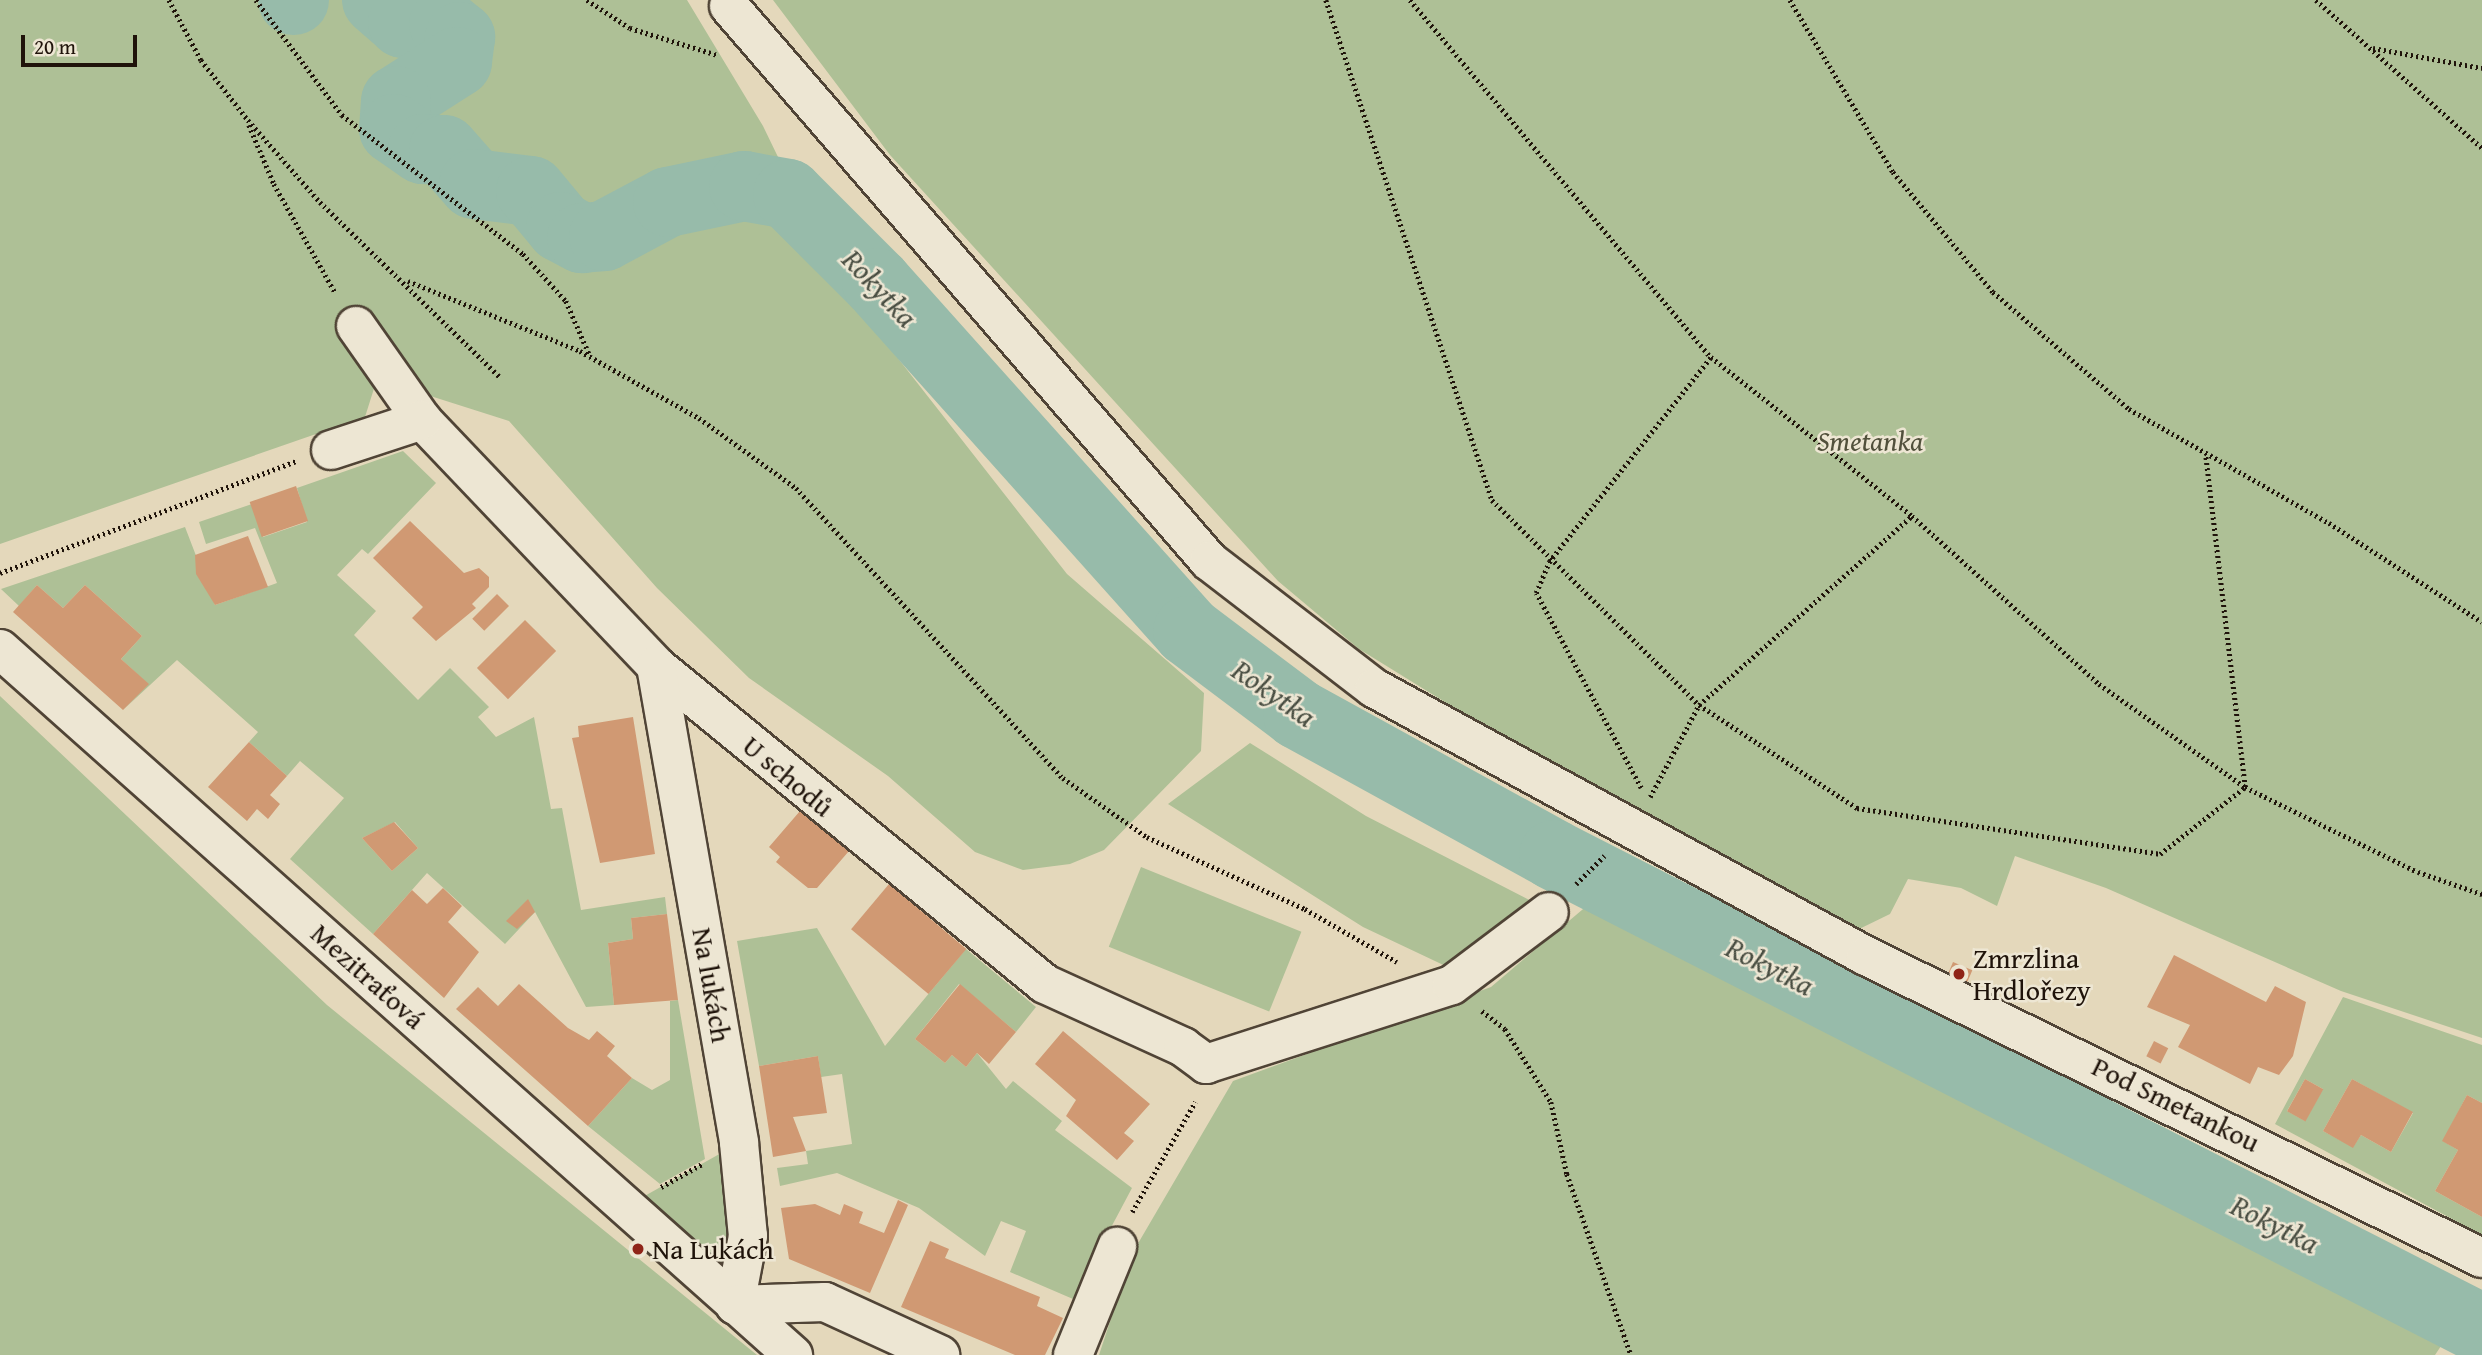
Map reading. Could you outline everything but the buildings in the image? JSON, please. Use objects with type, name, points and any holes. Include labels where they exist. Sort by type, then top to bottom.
[{"type":"street","name":"Pod Smetankou","points":[[729,6],[1209,561],[1374,688],[1629,830],[1866,956],[2482,1258]]},
{"type":"street","name":"U schodů","points":[[356,326],[422,420],[656,666],[1035,977],[1183,1047],[1206,1065]]},
{"type":"street","points":[[331,450],[422,420]]},
{"type":"street","name":"Mezitraťová","points":[[0,649],[793,1355]]},
{"type":"street","name":"Na lukách","points":[[656,666],[739,1143],[748,1236],[735,1305]]},
{"type":"street","points":[[1206,1065],[1451,985],[1549,912]]},
{"type":"street","points":[[1073,1355],[1117,1247]]},
{"type":"street","points":[[735,1305],[825,1302],[940,1355]]},
{"type":"path","points":[[169,0],[201,60],[248,120],[320,202],[408,281],[501,378]]},
{"type":"path","points":[[256,0],[342,115],[523,254],[566,301],[591,358]]},
{"type":"path","points":[[587,0],[630,29],[722,56]]},
{"type":"path","points":[[1326,0],[1492,499],[1549,562],[1699,705],[1857,808],[2160,854],[2245,787]]},
{"type":"path","points":[[1410,0],[1711,357],[1912,516],[2099,684],[2245,787],[2418,872],[2482,894]]},
{"type":"path","points":[[1790,0],[1893,172],[1993,292],[2129,408],[2329,523],[2482,622]]},
{"type":"path","points":[[2316,0],[2482,148]]},
{"type":"path","points":[[2372,48],[2482,68]]},
{"type":"path","points":[[248,120],[274,184],[356,326]]},
{"type":"path","points":[[408,281],[591,358],[699,418],[796,488],[1063,778],[1109,813],[1451,985],[1504,1029],[1551,1102],[1567,1174],[1631,1355]]},
{"type":"path","points":[[1711,357],[1549,562],[1536,593],[1648,801],[1699,705],[1912,516]]},
{"type":"path","points":[[2205,454],[2245,787]]},
{"type":"path","points":[[0,573],[266,471]]},
{"type":"path","points":[[1549,912],[1629,830]]},
{"type":"path","points":[[1117,1247],[1203,1088],[1206,1065]]},
{"type":"path","points":[[662,1186],[705,1162]]},
{"type":"green space","points":[[0,0],[687,0],[763,126],[839,283],[1067,574],[1204,693],[1201,751],[1104,850],[1070,864],[1023,870],[975,852],[888,776],[749,678],[657,588],[509,421],[377,379],[365,417],[0,544]]},
{"type":"green space","name":"Smetanka","points":[[773,0],[2482,0],[2482,1038],[2341,991],[2106,888],[2015,856],[1997,906],[1961,888],[1908,879],[1890,914],[1851,933],[1521,749],[1359,649],[1278,581],[890,155]]},
{"type":"green space","points":[[403,451],[436,483],[368,554],[362,549],[337,575],[376,611],[354,635],[418,700],[450,668],[489,707],[478,717],[496,737],[534,717],[551,809],[562,808],[581,910],[665,897],[667,914],[631,918],[633,939],[608,943],[614,1005],[586,1007],[535,912],[505,944],[427,873],[373,934],[290,859],[344,798],[300,761],[287,776],[249,742],[258,732],[177,660],[123,710],[148,684],[121,659],[142,636],[85,585],[63,608],[37,585],[19,606],[1,589],[185,527],[215,605],[277,583],[255,528],[206,544],[199,522],[252,504],[263,537],[307,522],[297,488]],"holes":[[[395,822],[418,848],[392,871],[362,838]]]},
{"type":"green space","points":[[0,696],[327,1005],[757,1355],[0,1355]]},
{"type":"green space","points":[[1250,743],[1366,816],[1539,905],[1454,970],[1363,927],[1168,804]]},
{"type":"green space","points":[[1141,867],[1301,932],[1269,1012],[1109,947]]},
{"type":"green space","points":[[1589,904],[2441,1346],[2435,1355],[1099,1355],[1133,1252],[1233,1081],[1491,987]]},
{"type":"green space","points":[[817,928],[885,1046],[966,949],[1036,1007],[1016,1032],[959,984],[915,1039],[945,1063],[952,1055],[966,1067],[977,1053],[1006,1089],[1013,1081],[1062,1121],[1055,1130],[1132,1188],[1073,1299],[1010,1272],[1026,1231],[1001,1221],[985,1256],[919,1208],[837,1173],[780,1186],[777,1168],[808,1164],[806,1151],[852,1144],[842,1074],[821,1077],[818,1056],[759,1066],[737,941]]},
{"type":"green space","points":[[2343,997],[2482,1045],[2482,1103],[2467,1095],[2443,1141],[2458,1150],[2435,1191],[2482,1217],[2482,1235],[2275,1124]],"holes":[[[2305,1079],[2323,1089],[2305,1121],[2287,1111]],[[2352,1079],[2413,1113],[2391,1152],[2361,1135],[2353,1147],[2323,1131]]]},
{"type":"green space","points":[[678,1000],[705,1159],[660,1184],[588,1126],[632,1078],[652,1090],[670,1080],[670,1001]]},
{"type":"green space","points":[[739,1143],[735,1305],[625,1207]]},
{"type":"waterway","name":"Rokytka","points":[[377,0],[403,23],[444,24],[460,37],[457,62],[396,101],[394,129],[423,149],[444,150],[474,184],[531,191],[561,227],[582,238],[604,236],[668,202],[744,186],[788,194],[877,283],[1188,631],[1298,714],[1554,855],[2482,1329]]},
{"type":"place","name":"Zmrzlina Hrdlořezy","points":[[1959,974]]},
{"type":"place","name":"Na Lukách","points":[[638,1249]]}]
